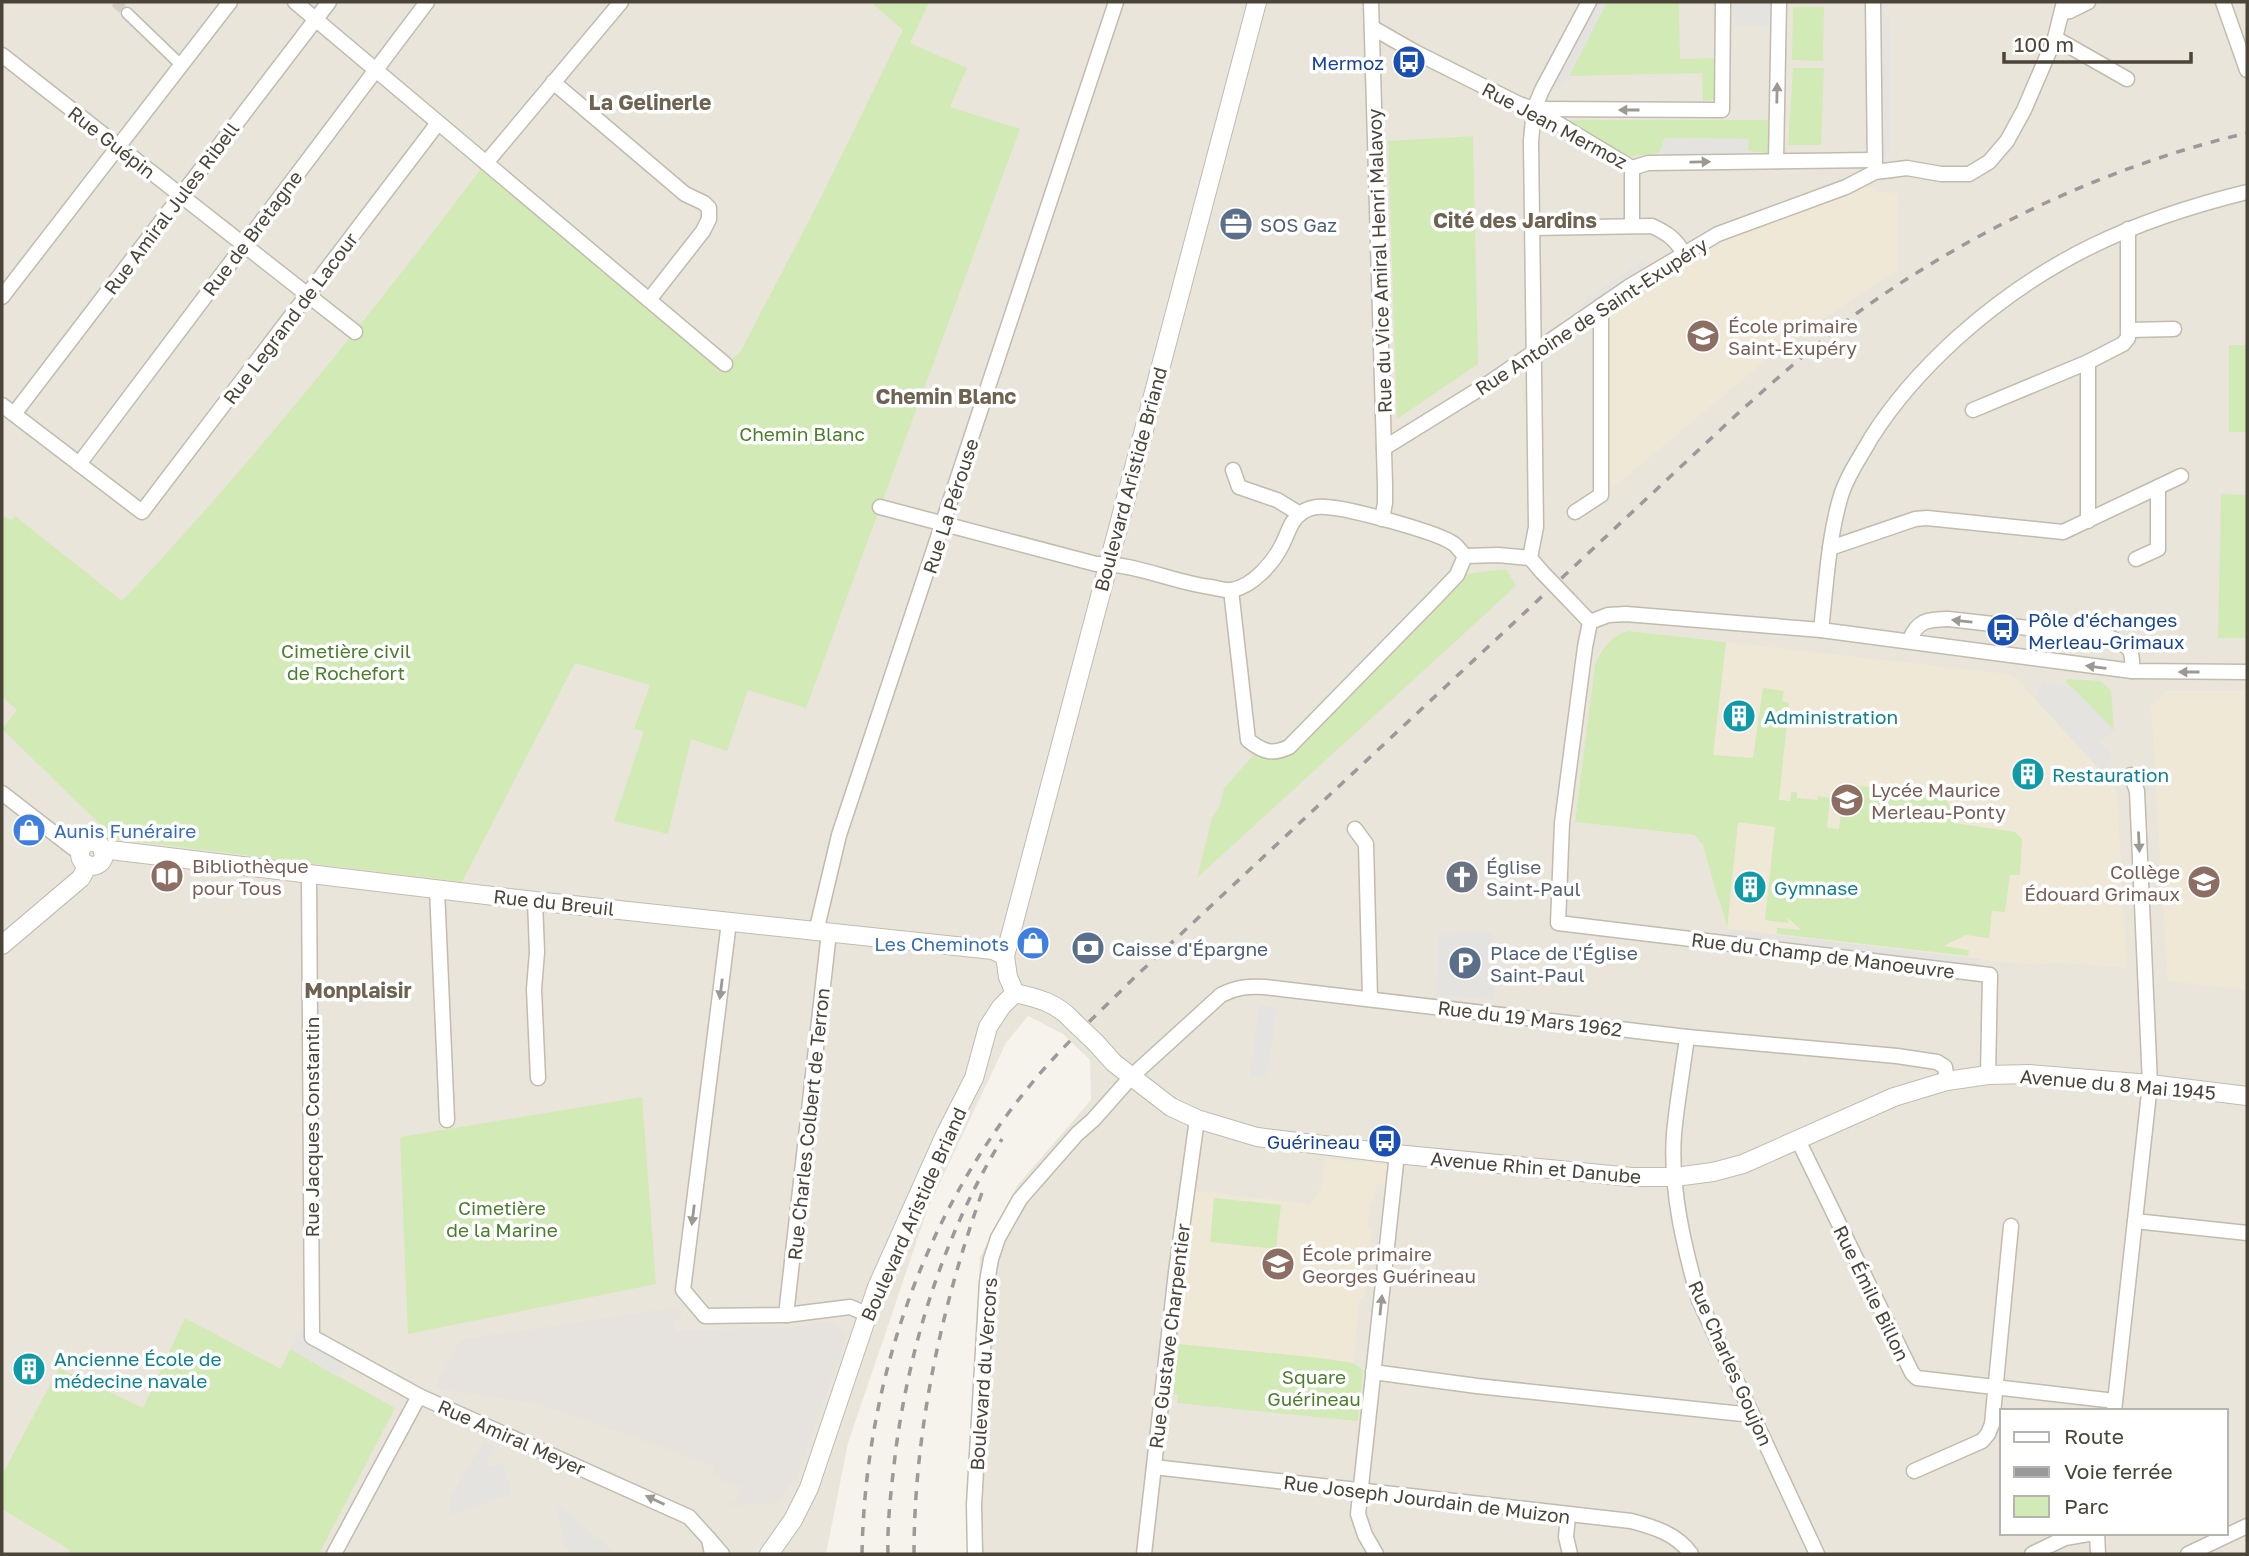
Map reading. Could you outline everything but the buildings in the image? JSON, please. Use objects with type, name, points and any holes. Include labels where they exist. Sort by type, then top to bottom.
[{"type":"street","points":[[2,297],[230,2]]},
{"type":"street","points":[[295,2],[724,364]]},
{"type":"street","name":"Rue Amiral Jules Ribell","points":[[8,410],[180,195],[329,2]]},
{"type":"street","name":"Rue de Bretagne","points":[[79,464],[427,2]]},
{"type":"street","points":[[486,163],[621,2]]},
{"type":"street","name":"Rue La Pérouse","points":[[822,932],[839,835],[1116,2]]},
{"type":"street","name":"Boulevard Aristide Briand","points":[[1005,956],[1257,2]]},
{"type":"street","name":"Rue du Vice Amiral Henri Malavoy","points":[[1371,2],[1384,448],[1385,503],[1381,519]]},
{"type":"street","points":[[1530,558],[1536,527],[1532,354],[1531,141],[1534,110],[1589,2]]},
{"type":"street","points":[[1534,110],[1722,110],[1723,2]]},
{"type":"street","points":[[1776,161],[1779,2]]},
{"type":"street","points":[[1873,2],[1875,166]]},
{"type":"street","points":[[2064,7],[2070,10],[2088,2]]},
{"type":"street","points":[[2223,2],[2247,70]]},
{"type":"street","name":"Rue Antoine de Saint-Exupéry","points":[[1384,448],[1532,354],[1601,306],[1718,234],[1846,187],[1875,166],[1941,174],[1969,174],[1989,162],[2007,141],[2025,110],[2055,38],[2064,7]]},
{"type":"street","points":[[127,13],[181,65]]},
{"type":"street","name":"Rue Jean Mermoz","points":[[1373,28],[1415,52],[1534,110],[1632,168],[1648,163],[1776,161],[1875,166]]},
{"type":"street","points":[[2055,38],[2127,79]]},
{"type":"street","name":"Rue Guépin","points":[[2,55],[355,332]]},
{"type":"street","points":[[553,82],[685,194],[709,208],[709,219],[704,231],[649,300]]},
{"type":"street","name":"Rue Legrand de Lacour","points":[[79,464],[142,512],[438,122]]},
{"type":"street","points":[[1632,168],[1632,226]]},
{"type":"street","points":[[1821,630],[1830,548],[1840,499],[1848,477],[1883,418],[1918,376],[1972,324],[2043,271],[2128,229],[2205,202],[2247,192]]},
{"type":"street","points":[[1532,228],[1652,226],[1668,234],[1679,244],[1684,254]]},
{"type":"street","points":[[1973,410],[2088,362],[2123,344],[2128,338],[2129,330],[2128,229]]},
{"type":"street","points":[[1575,512],[1601,495],[1601,306]]},
{"type":"street","points":[[2129,330],[2174,328]]},
{"type":"street","points":[[2088,362],[2088,521]]},
{"type":"street","points":[[8,410],[79,464]]},
{"type":"street","points":[[1233,470],[1238,487],[1277,499],[1300,514]]},
{"type":"street","points":[[1830,548],[1915,519],[1940,519],[2058,533],[2181,476]]},
{"type":"street","points":[[2136,559],[2158,549],[2158,487]]},
{"type":"street","points":[[880,507],[1096,564],[1108,563],[1195,586],[1231,590],[1248,583],[1266,568],[1282,547],[1291,525],[1300,514],[1310,508],[1326,506],[1437,536],[1454,544],[1465,556],[1530,558],[1590,622],[1608,615],[1626,614],[1821,630],[2132,671],[2247,672]]},
{"type":"street","points":[[1231,590],[1248,740],[1259,749],[1277,752],[1289,747],[1437,596],[1457,575],[1465,556]]},
{"type":"street","points":[[1909,641],[1915,627],[1928,620],[1948,619],[2109,637],[2128,646],[2133,653],[2132,671]]},
{"type":"street","name":"Rue du Champ de Manoeuvre","points":[[1590,622],[1562,823],[1558,923],[1990,975],[1988,1075]]},
{"type":"street","points":[[2115,1406],[2150,1084],[2137,791],[2131,775]]},
{"type":"street","points":[[2,793],[85,857],[80,878],[2,945]]},
{"type":"street","points":[[1355,829],[1366,844],[1370,999]]},
{"type":"street","name":"Rue du Breuil","points":[[85,857],[93,865],[101,861],[103,852],[110,850],[535,901],[993,950],[1005,956]]},
{"type":"street","name":"Rue Jacques Constantin","points":[[309,875],[312,1337]]},
{"type":"street","points":[[437,889],[447,1120]]},
{"type":"street","points":[[535,901],[537,952],[534,989],[538,1078]]},
{"type":"street","points":[[729,922],[683,1290],[705,1316],[786,1315],[850,1307],[867,1314]]},
{"type":"street","name":"Rue Charles Colbert de Terron","points":[[786,1315],[822,932]]},
{"type":"street","points":[[1005,956],[1008,977],[1015,993]]},
{"type":"street","name":"Rue du 19 Mars 1962","points":[[1132,1076],[1221,995],[1232,989],[1248,986],[1687,1037],[1937,1062],[1945,1066],[1947,1081]]},
{"type":"street","name":"Boulevard Aristide Briand","points":[[769,1554],[793,1520],[809,1488],[867,1314],[945,1135],[974,1078],[988,1027],[1001,1007],[1015,993]]},
{"type":"street","name":"Avenue Rhin et Danube","points":[[1015,993],[1057,1006],[1114,1063],[1171,1107],[1197,1119],[1257,1137],[1396,1154],[1632,1177],[1675,1177],[1713,1172],[1743,1164],[1894,1097],[1947,1081],[1988,1075]]},
{"type":"street","name":"Rue Charles Goujon","points":[[1687,1037],[1674,1135],[1675,1177],[1687,1256],[1699,1300],[1817,1554]]},
{"type":"street","name":"Avenue du 8 Mai 1945","points":[[1988,1075],[2030,1074],[2150,1084],[2247,1096]]},
{"type":"street","name":"Boulevard du Vercors","points":[[975,1554],[974,1505],[987,1282],[991,1259],[998,1238],[1020,1199],[1132,1076]]},
{"type":"street","name":"Rue Gustave Charpentier","points":[[1144,1554],[1176,1272],[1197,1119]]},
{"type":"street","name":"Rue Émile Billon","points":[[1798,1140],[1912,1373],[1922,1380],[2115,1406]]},
{"type":"street","points":[[1376,1554],[1365,1535],[1358,1514],[1359,1491],[1396,1154]]},
{"type":"street","points":[[2135,1221],[2247,1233]]},
{"type":"street","points":[[1914,1471],[1982,1441],[1992,1424],[2011,1226]]},
{"type":"street","name":"Rue Amiral Meyer","points":[[312,1337],[419,1396],[689,1517],[711,1547],[722,1554]]},
{"type":"street","points":[[1373,1372],[1752,1415]]},
{"type":"street","points":[[334,1554],[419,1396]]},
{"type":"street","name":"Rue Joseph Jourdain de Muizon","points":[[1154,1467],[1568,1516],[1631,1521],[1654,1527],[1674,1537],[1690,1554]]},
{"type":"street","points":[[1568,1516],[1566,1536],[1570,1554]]},
{"type":"street","points":[[2188,1554],[2247,1526]]},
{"type":"street","points":[[2032,1554],[2065,1538],[2083,1535]]},
{"type":"street","points":[[2095,1535],[2098,1554]]},
{"type":"shaded area","points":[[2,2],[2247,2],[2247,1554],[967,1554],[980,1257],[1017,1186],[1091,1100],[1090,1060],[1063,1034],[1028,1016],[1006,1043],[928,1208],[848,1443],[826,1554],[2,1554]]},
{"type":"shaded area","points":[[1587,2],[1607,2],[1569,76],[1559,88],[1542,90]]},
{"type":"shaded area","points":[[1732,2],[1779,2],[1778,27],[1734,25]]},
{"type":"shaded area","points":[[1873,7],[1890,18],[1890,152],[1874,160]]},
{"type":"shaded area","points":[[1665,138],[1749,139],[1747,161],[1658,162]]},
{"type":"shaded area","name":"École primaire Saint-Exupéry","points":[[1857,188],[1898,193],[1897,269],[1779,349],[1608,492],[1607,323],[1615,309],[1713,246]]},
{"type":"shaded area","points":[[1642,261],[1651,273],[1587,316],[1582,303]]},
{"type":"shaded area","name":"Lycée Maurice Merleau-Ponty","points":[[1628,631],[2007,674],[2016,678],[2112,783],[2117,793],[2127,968],[2054,962],[2044,965],[2002,962],[1725,928],[1724,914],[1703,845],[1694,835],[1575,822],[1595,665],[1600,651],[1618,634]]},
{"type":"shaded area","points":[[2043,681],[2074,689],[2114,730],[2100,742],[2112,755],[2104,774],[2035,699]]},
{"type":"shaded area","name":"Collège Édouard Grimaux","points":[[2165,691],[2247,691],[2247,990],[2168,981],[2151,707]]},
{"type":"shaded area","points":[[1727,929],[1980,959],[1978,974],[1726,944]]},
{"type":"shaded area","name":"Place de l'Église Saint-Paul","points":[[1492,932],[1493,1000],[1436,994],[1439,933]]},
{"type":"shaded area","points":[[1259,1005],[1277,1008],[1267,1078],[1250,1076]]},
{"type":"shaded area","name":"École primaire Georges Guérineau","points":[[1325,1158],[1388,1165],[1385,1185],[1376,1184],[1374,1201],[1370,1201],[1367,1229],[1372,1230],[1364,1298],[1360,1298],[1353,1363],[1178,1344],[1195,1191],[1310,1204],[1321,1188]]},
{"type":"shaded area","points":[[680,1307],[681,1319],[675,1320],[675,1331],[795,1327],[831,1321],[847,1334],[796,1478],[777,1505],[771,1503],[730,1506],[730,1502],[736,1503],[741,1487],[711,1476],[714,1466],[539,1404],[434,1388],[460,1340]]},
{"type":"shaded area","points":[[301,1330],[349,1358],[338,1377],[290,1349]]},
{"type":"shaded area","points":[[484,1441],[495,1447],[485,1468],[502,1463],[512,1494],[449,1515],[452,1494]]},
{"type":"shaded area","points":[[556,1503],[616,1554],[574,1554],[565,1546]]},
{"type":"green space","name":"Cimetière civil de Rochefort","points":[[871,2],[929,2],[910,43],[967,68],[950,107],[1020,129],[806,708],[748,690],[727,751],[691,739],[668,834],[614,821],[644,731],[634,729],[650,685],[575,663],[462,882],[115,839],[2,729],[17,710],[2,697],[2,520],[5,516],[11,520],[15,516],[122,601],[217,497],[308,390],[481,169],[722,368],[741,351],[903,30]]},
{"type":"green space","points":[[1607,2],[1679,2],[1680,59],[1717,58],[1717,99],[1703,101],[1702,73],[1569,76]]},
{"type":"green space","points":[[1793,7],[1824,7],[1823,61],[1792,60]]},
{"type":"green space","points":[[1793,68],[1824,68],[1821,145],[1788,145]]},
{"type":"green space","points":[[1565,120],[1768,120],[1768,153],[1748,151],[1749,139],[1665,138],[1659,153],[1625,157]]},
{"type":"green space","points":[[1473,136],[1478,364],[1397,419],[1388,141]]},
{"type":"green space","points":[[2229,345],[2247,345],[2247,432],[2229,432]]},
{"type":"green space","points":[[2221,494],[2247,495],[2247,638],[2218,638]]},
{"type":"green space","points":[[1506,569],[1516,586],[1197,878],[1212,818],[1220,805],[1224,788],[1259,749],[1277,752],[1457,575]]},
{"type":"green space","points":[[1628,631],[1726,642],[1713,755],[1753,758],[1763,688],[1784,691],[1782,701],[1789,703],[1779,800],[1790,801],[1791,792],[1797,792],[1797,798],[1830,798],[1827,828],[1839,829],[1845,784],[1944,796],[1954,823],[2015,832],[2022,839],[2020,875],[2010,875],[2005,912],[1992,911],[1989,938],[1966,935],[1943,946],[1969,950],[1968,956],[1777,934],[1777,928],[1801,930],[1787,917],[1789,923],[1765,920],[1775,827],[1738,822],[1727,929],[1703,845],[1694,835],[1575,822],[1595,665],[1607,644]]},
{"type":"green space","points":[[2067,679],[2100,681],[2111,690],[2114,730],[2066,682]]},
{"type":"green space","name":"Cimetière de la Marine","points":[[642,1097],[656,1284],[408,1334],[400,1137]]},
{"type":"green space","points":[[1214,1198],[1281,1205],[1276,1249],[1210,1242]]},
{"type":"green space","points":[[185,1318],[281,1369],[290,1349],[395,1408],[319,1554],[68,1554],[70,1550],[2,1509],[2,1475],[59,1368],[143,1408]]},
{"type":"green space","name":"Square Guérineau","points":[[1178,1344],[1353,1363],[1363,1370],[1358,1421],[1177,1403],[1178,1395],[1173,1394]]},
{"type":"tunnel","points":[[115,2],[127,13]]},
{"type":"railway","points":[[862,1554],[874,1427],[888,1365],[907,1304],[931,1245],[960,1188],[994,1134],[1032,1083],[1070,1041],[1136,976],[1735,416],[1853,316],[1944,256],[2041,205],[2143,164],[2247,133]]},
{"type":"railway","points":[[888,1554],[896,1448],[921,1327],[947,1249],[1002,1139]]},
{"type":"railway","points":[[914,1554],[919,1461],[933,1368],[955,1276],[984,1187]]},
{"type":"place","name":"Mermoz","points":[[1409,62]]},
{"type":"place","name":"SOS Gaz","points":[[1236,224]]},
{"type":"place","name":"École primaire Saint-Exupéry","points":[[1703,336]]},
{"type":"place","name":"Pôle d'échanges Merleau-Grimaux","points":[[2003,630]]},
{"type":"place","name":"Administration","points":[[1739,716]]},
{"type":"place","name":"Restauration","points":[[2028,774]]},
{"type":"place","name":"Lycée Maurice Merleau-Ponty","points":[[1847,800]]},
{"type":"place","name":"Aunis Funéraire","points":[[29,830]]},
{"type":"place","name":"Bibliothèque pour Tous","points":[[167,876]]},
{"type":"place","name":"Église Saint-Paul","points":[[1462,877]]},
{"type":"place","name":"Collège Édouard Grimaux","points":[[2204,882]]},
{"type":"place","name":"Gymnase","points":[[1750,887]]},
{"type":"place","name":"Les Cheminots","points":[[1033,943]]},
{"type":"place","name":"Caisse d'Épargne","points":[[1088,948]]},
{"type":"place","name":"Place de l'Église Saint-Paul","points":[[1465,963]]},
{"type":"place","name":"Guérineau","points":[[1385,1141]]},
{"type":"place","name":"École primaire Georges Guérineau","points":[[1278,1264]]},
{"type":"place","name":"Ancienne École de médecine navale","points":[[29,1369]]},
{"type":"district","name":"La Gelinerle","points":[[650,102]]},
{"type":"district","name":"Cité des Jardins","points":[[1515,220]]},
{"type":"district","name":"Chemin Blanc","points":[[946,396]]},
{"type":"district","name":"Monplaisir","points":[[358,990]]}]
